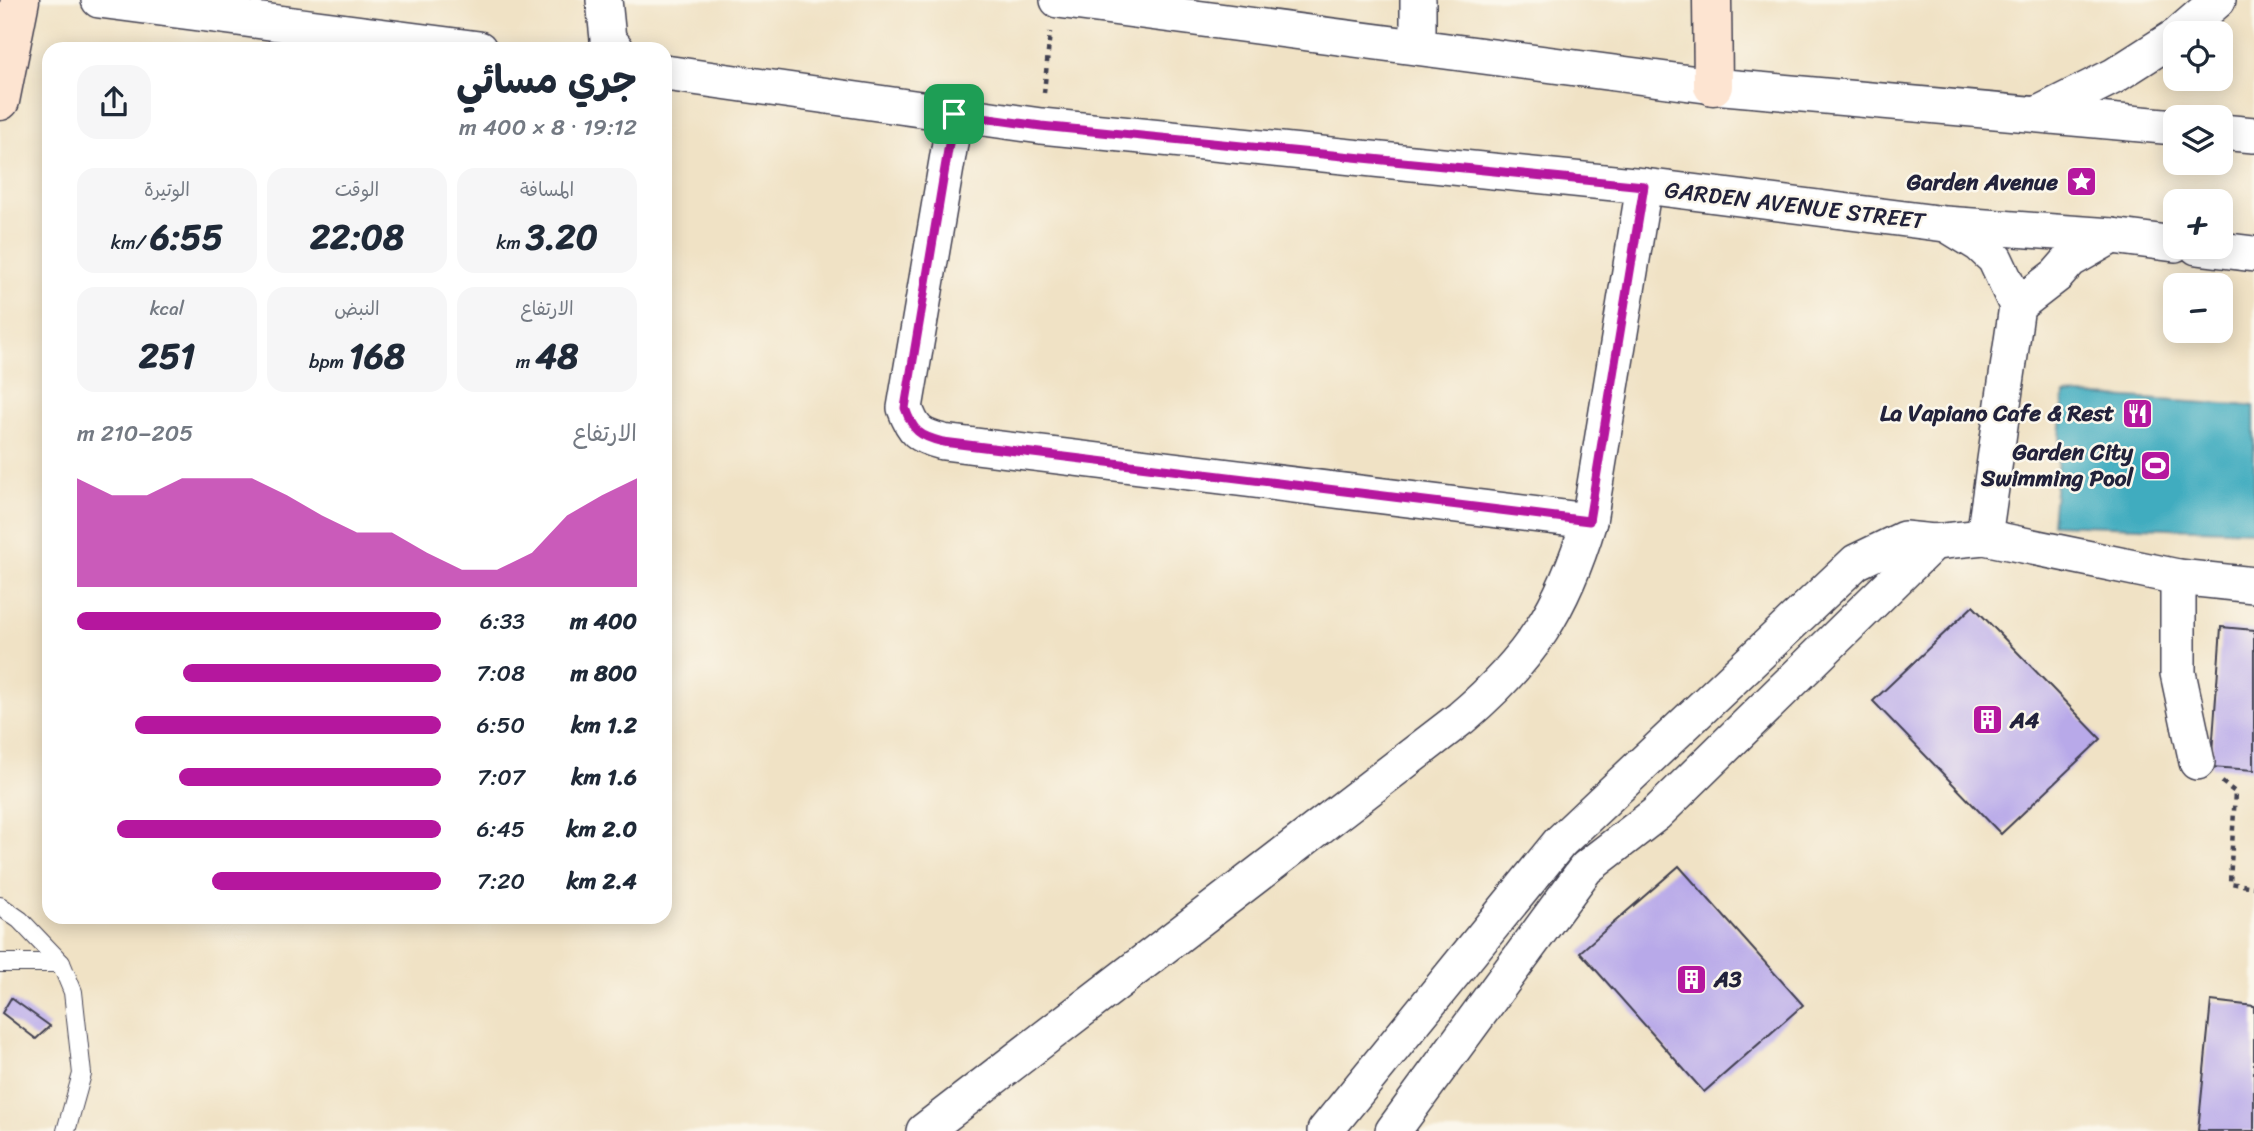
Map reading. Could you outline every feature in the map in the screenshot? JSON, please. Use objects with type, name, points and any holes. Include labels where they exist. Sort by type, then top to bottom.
[{"type":"street","points":[[0,101],[20,0]]},
{"type":"street","points":[[99,0],[425,42]]},
{"type":"street","points":[[604,0],[610,42]]},
{"type":"street","points":[[1418,0],[1418,47]]},
{"type":"street","points":[[1713,0],[1713,86]]},
{"type":"street","points":[[2194,21],[2218,0]]},
{"type":"street","points":[[1054,13],[1418,47],[1713,86],[2163,126]]},
{"type":"street","points":[[2040,114],[2114,76],[2163,45]]},
{"type":"street","name":"GARDEN AVENUE STREET","points":[[672,74],[1041,126],[1644,186],[1945,224],[2112,236],[2163,242]]},
{"type":"street","points":[[954,114],[905,408],[911,425],[925,438],[1589,521]]},
{"type":"street","points":[[2233,133],[2254,135]]},
{"type":"street","points":[[924,1131],[1490,694],[1538,638],[1560,601],[1577,562],[1589,521],[1644,186]]},
{"type":"street","points":[[1945,224],[1979,244],[1995,259],[2017,306],[1984,537]]},
{"type":"street","points":[[2017,306],[2057,275],[2070,260],[2112,236]]},
{"type":"street","points":[[2233,251],[2254,254]]},
{"type":"street","points":[[1325,1131],[1560,842],[1856,562],[1904,539],[1934,542],[1984,537],[2179,577],[2254,585]]},
{"type":"street","points":[[1392,1131],[1586,868],[1656,814],[1934,542]]},
{"type":"street","points":[[2179,577],[2178,673],[2197,762]]},
{"type":"street","points":[[1560,842],[1586,868]]},
{"type":"lane","points":[[0,906],[20,920],[61,963],[73,992],[82,1074],[66,1131]]},
{"type":"lane","points":[[0,963],[61,963]]},
{"type":"path","points":[[1041,126],[1054,13]]},
{"type":"path","points":[[2197,762],[2235,792],[2230,883],[2254,887]]},
{"type":"water","name":"Garden City Swimming Pool","points":[[2064,394],[2254,406],[2254,531],[2052,524]]},
{"type":"building","name":"A4","points":[[1973,606],[2101,739],[2001,834],[1873,701]]},
{"type":"building","points":[[2221,627],[2254,630],[2254,770],[2211,767]]},
{"type":"building","name":"A3","points":[[1679,866],[1803,1005],[1704,1092],[1580,952]]},
{"type":"building","points":[[11,998],[50,1026],[36,1039],[2,1013]]},
{"type":"building","points":[[2211,1001],[2254,1006],[2254,1131],[2198,1131]]},
{"type":"place","name":"Garden Avenue","points":[[2081,182]]},
{"type":"place","name":"La Vapiano Cafe & Rest","points":[[2137,413]]},
{"type":"place","name":"Garden City Swimming Pool","points":[[2156,465]]},
{"type":"place","name":"A4","points":[[1987,720]]},
{"type":"place","name":"A3","points":[[1691,979]]},
{"type":"route","points":[[954,114],[1041,126],[1644,186],[1589,521],[925,438],[911,425],[905,408],[954,114]]}]
